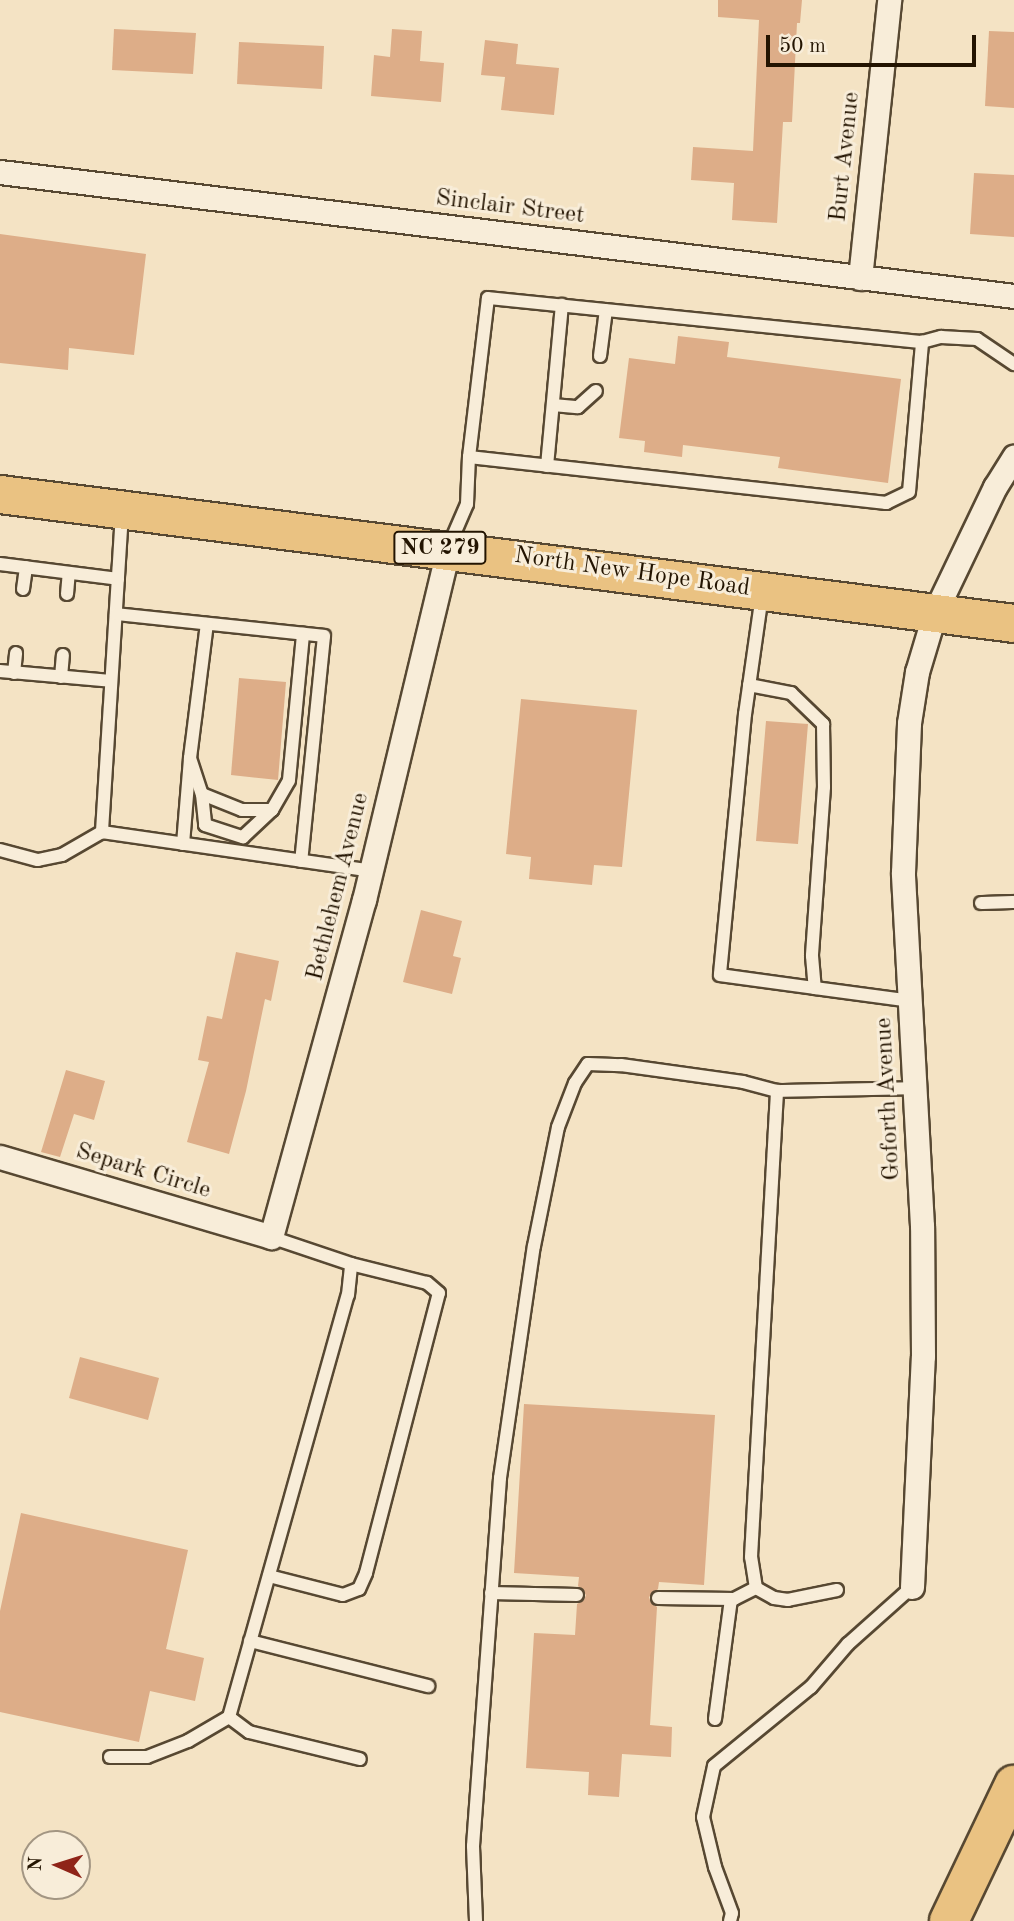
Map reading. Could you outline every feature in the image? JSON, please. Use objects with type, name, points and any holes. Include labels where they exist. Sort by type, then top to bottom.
[{"type":"highway","points":[[949,1921],[1014,1785]]},
{"type":"highway","points":[[960,1921],[1014,1830]]},
{"type":"main road","name":"North New Hope Road","points":[[0,494],[1014,623]]},
{"type":"street","name":"Burt Avenue","points":[[860,278],[889,0]]},
{"type":"street","name":"Sinclair Street","points":[[0,172],[1014,296]]},
{"type":"street","name":"Goforth Avenue","points":[[912,1587],[923,1356],[916,1088],[903,873],[908,736],[917,672],[935,612],[995,487],[1014,457]]},
{"type":"street","name":"Bethlehem Avenue","points":[[271,1237],[372,871],[448,549]]},
{"type":"street","name":"Separk Circle","points":[[0,1157],[271,1237]]},
{"type":"lane","points":[[448,549],[467,504],[469,457],[488,298],[922,342],[941,337],[977,339],[1014,364]]},
{"type":"lane","points":[[547,466],[562,305]]},
{"type":"lane","points":[[600,356],[606,310]]},
{"type":"lane","points":[[469,457],[886,503],[909,492],[922,342]]},
{"type":"lane","points":[[553,405],[578,407],[596,391]]},
{"type":"lane","points":[[102,832],[122,509]]},
{"type":"lane","points":[[0,564],[118,579]]},
{"type":"lane","points":[[23,589],[26,567]]},
{"type":"lane","points":[[67,594],[69,573]]},
{"type":"lane","points":[[762,591],[745,714],[720,975],[911,1001]]},
{"type":"lane","points":[[116,614],[324,636],[301,861]]},
{"type":"lane","points":[[183,844],[190,758],[207,624]]},
{"type":"lane","points":[[190,758],[202,794],[205,825],[243,837],[272,810],[289,780],[303,634]]},
{"type":"lane","points":[[14,673],[16,653]]},
{"type":"lane","points":[[61,677],[63,655]]},
{"type":"lane","points":[[0,671],[111,681]]},
{"type":"lane","points":[[749,685],[791,693],[823,724],[824,787],[812,957],[815,988]]},
{"type":"lane","points":[[202,794],[242,810],[272,810]]},
{"type":"lane","points":[[0,850],[38,860],[62,855],[102,832],[372,871]]},
{"type":"lane","points":[[981,903],[1014,902]]},
{"type":"lane","points":[[476,1921],[473,1846],[500,1478],[534,1246],[558,1127],[575,1083],[588,1064],[621,1065],[743,1082],[777,1091],[916,1088]]},
{"type":"lane","points":[[756,1588],[751,1557],[777,1091]]},
{"type":"lane","points":[[268,1576],[343,1595],[359,1589],[366,1573],[439,1293],[427,1283],[351,1264],[271,1237]]},
{"type":"lane","points":[[110,1757],[147,1757],[188,1741],[229,1717],[348,1295],[351,1264]]},
{"type":"lane","points":[[730,1921],[732,1913],[715,1867],[703,1817],[714,1766],[811,1687],[848,1644],[912,1587]]},
{"type":"lane","points":[[756,1588],[774,1598],[788,1600],[837,1590]]},
{"type":"lane","points":[[658,1598],[731,1599],[756,1588]]},
{"type":"lane","points":[[491,1593],[578,1595]]},
{"type":"lane","points":[[715,1719],[731,1599]]},
{"type":"lane","points":[[250,1641],[428,1686]]},
{"type":"lane","points":[[229,1717],[249,1732],[360,1759]]},
{"type":"building","points":[[718,0],[802,0],[800,23],[797,23],[792,122],[783,122],[777,223],[732,220],[734,183],[691,180],[693,147],[753,151],[759,20],[718,17]]},
{"type":"building","points":[[114,29],[196,33],[193,74],[112,70]]},
{"type":"building","points":[[392,29],[422,31],[420,61],[444,63],[441,102],[371,96],[374,55],[390,57]]},
{"type":"building","points":[[989,31],[1014,32],[1014,108],[985,106]]},
{"type":"building","points":[[485,40],[518,44],[516,64],[559,68],[554,115],[501,110],[505,77],[481,75]]},
{"type":"building","points":[[239,42],[324,46],[322,89],[237,84]]},
{"type":"building","points":[[974,173],[1014,175],[1014,237],[970,234]]},
{"type":"building","points":[[0,234],[146,254],[134,355],[69,348],[68,370],[0,363]]},
{"type":"building","points":[[678,336],[729,342],[727,357],[901,379],[888,483],[778,468],[780,457],[683,445],[682,457],[644,452],[645,441],[619,438],[629,358],[675,364]]},
{"type":"building","points":[[239,678],[286,682],[278,780],[231,775]]},
{"type":"building","points":[[521,699],[637,710],[622,867],[594,865],[592,885],[529,879],[531,857],[506,854]]},
{"type":"building","points":[[766,721],[808,724],[798,844],[756,841]]},
{"type":"building","points":[[421,910],[462,921],[453,956],[461,958],[452,994],[403,982]]},
{"type":"building","points":[[236,952],[279,961],[271,1001],[265,999],[246,1091],[229,1154],[187,1142],[209,1062],[198,1060],[207,1016],[222,1019]]},
{"type":"building","points":[[66,1070],[105,1081],[94,1120],[74,1114],[60,1157],[41,1152]]},
{"type":"building","points":[[80,1357],[159,1378],[148,1420],[69,1398]]},
{"type":"building","points":[[524,1404],[715,1415],[704,1585],[659,1582],[658,1589],[649,1597],[651,1603],[657,1607],[650,1725],[672,1727],[671,1757],[622,1754],[619,1797],[588,1795],[589,1772],[526,1768],[534,1633],[575,1635],[577,1604],[584,1600],[586,1595],[578,1586],[579,1577],[514,1573]]},
{"type":"building","points":[[21,1513],[188,1550],[166,1649],[204,1658],[195,1701],[150,1691],[139,1742],[0,1712],[0,1611]]}]
